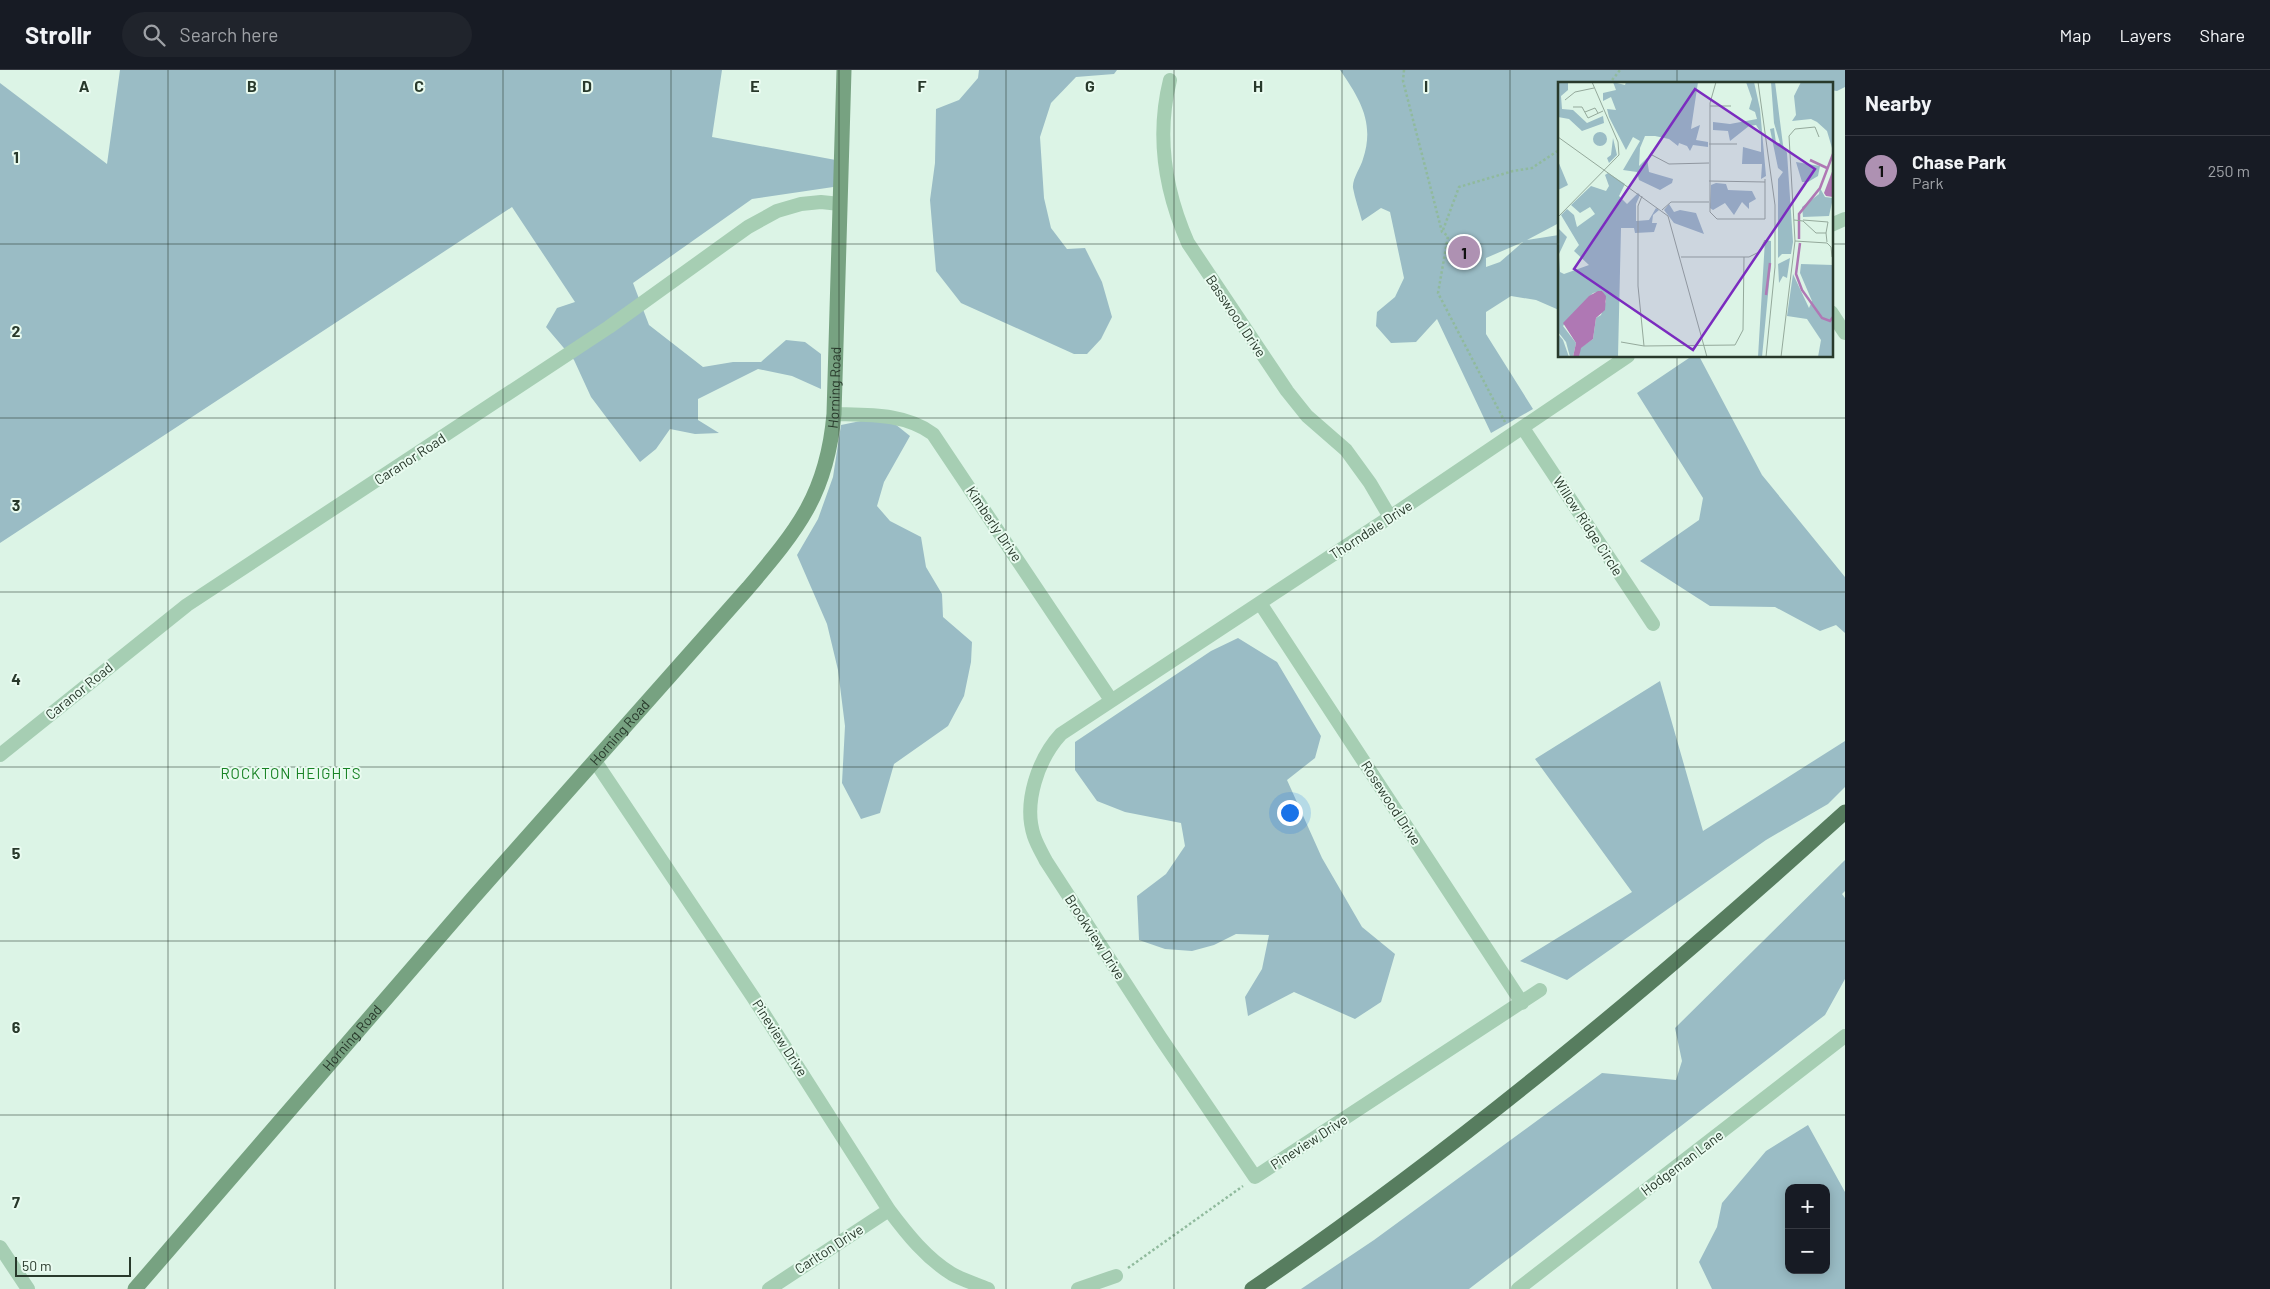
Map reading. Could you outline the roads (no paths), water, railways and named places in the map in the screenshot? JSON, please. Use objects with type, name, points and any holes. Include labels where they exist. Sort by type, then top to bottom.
[{"type":"main road","points":[[1252,1289],[1405,1180],[1544,1071],[1763,887],[1845,812]]},
{"type":"street","name":"Horning Road","points":[[135,1289],[473,898],[788,541],[807,511],[820,483],[828,456],[834,414],[844,70]]},
{"type":"street","name":"Basswood Drive","points":[[1170,80],[1164,104],[1162,135],[1165,166],[1179,222],[1188,243],[1287,391],[1307,416],[1346,450],[1370,483],[1390,517]]},
{"type":"street","name":"Caranor Road","points":[[0,755],[187,605],[609,328],[748,227],[777,211],[801,204],[821,202],[840,204]]},
{"type":"street","points":[[1832,225],[1845,219]]},
{"type":"street","points":[[1832,314],[1845,333]]},
{"type":"street","name":"Thorndale Drive","points":[[1111,700],[1390,517],[1625,358]]},
{"type":"street","name":"Kimberly Drive","points":[[834,414],[880,415],[901,419],[924,428],[933,434],[1111,700]]},
{"type":"street","name":"Willow Ridge Circle","points":[[1523,428],[1653,624]]},
{"type":"street","name":"Rosewood Drive","points":[[1260,603],[1522,1002]]},
{"type":"street","name":"Brookview Drive","points":[[1111,700],[1061,734],[1045,758],[1036,780],[1032,799],[1031,823],[1034,837],[1069,898],[1255,1177]]},
{"type":"street","name":"Pineview Drive","points":[[595,762],[753,997],[889,1210],[919,1247],[935,1261],[952,1274],[988,1289]]},
{"type":"street","name":"Pineview Drive","points":[[1255,1177],[1540,990]]},
{"type":"street","name":"Hodgeman Lane","points":[[1518,1289],[1845,1036]]},
{"type":"street","name":"Carlton Drive","points":[[769,1289],[889,1210]]},
{"type":"street","points":[[0,1247],[28,1289]]},
{"type":"street","points":[[1078,1289],[1116,1276]]},
{"type":"place","name":"Chase Park","points":[[1464,252]]},
{"type":"district","name":"ROCKTON HEIGHTS","points":[[291,774]]}]
